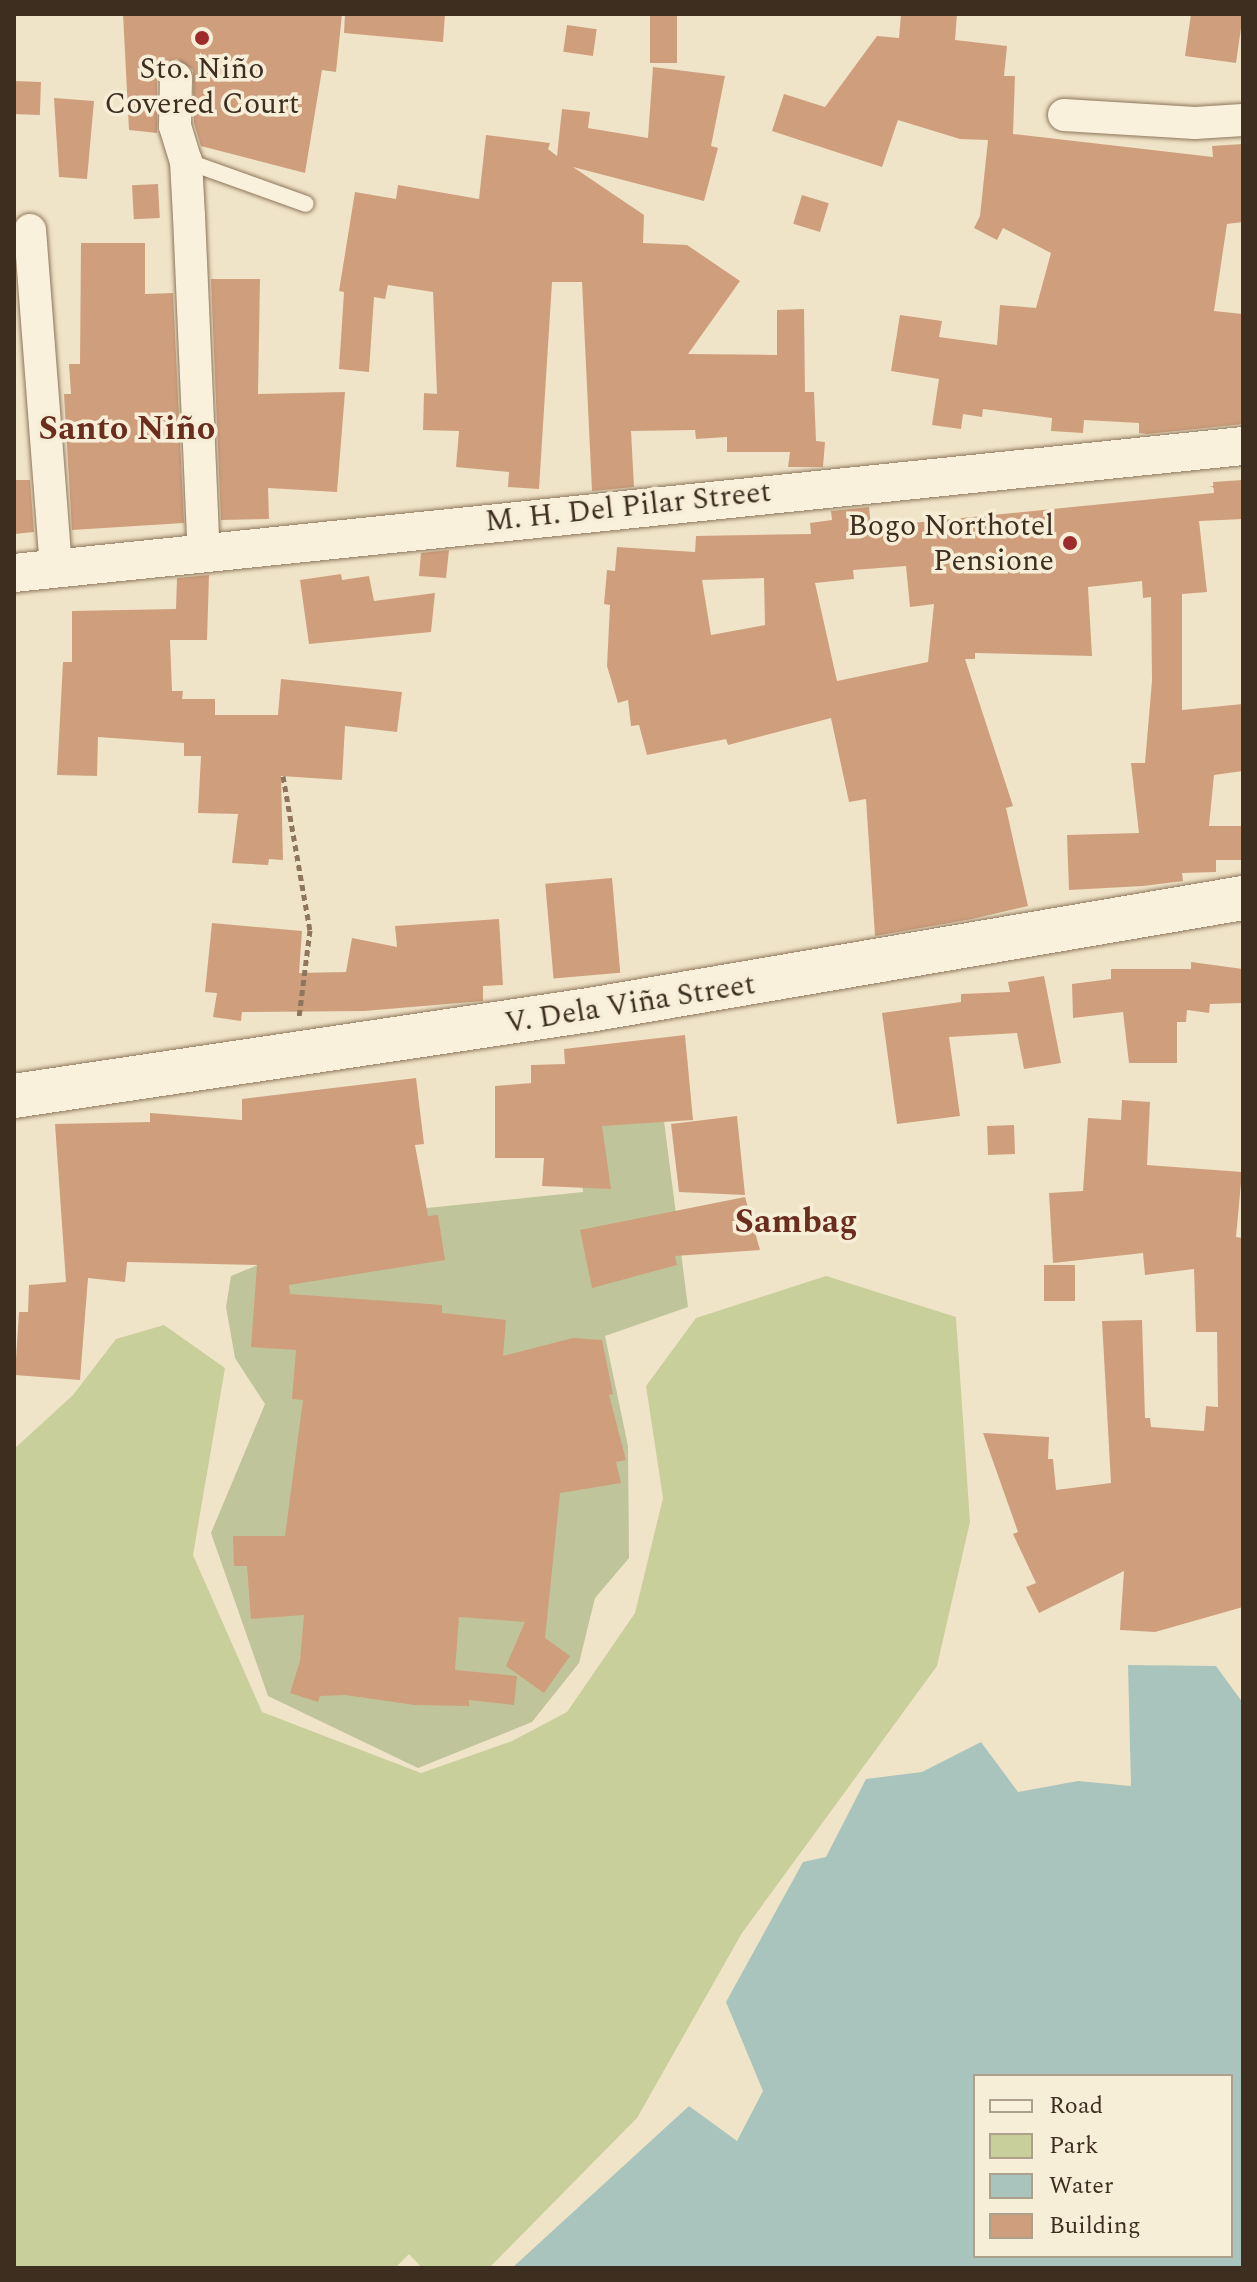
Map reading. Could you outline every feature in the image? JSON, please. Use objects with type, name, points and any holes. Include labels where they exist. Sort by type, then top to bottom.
[{"type":"main road","name":"V. Dela Viña Street","points":[[14,1096],[291,1058],[1039,937],[1243,898]]},
{"type":"street","points":[[176,78],[175,126],[186,161],[204,555]]},
{"type":"street","points":[[1064,115],[1195,123],[1243,120]]},
{"type":"street","points":[[30,230],[56,569]]},
{"type":"street","name":"M. H. Del Pilar Street","points":[[14,573],[204,555],[452,524],[1243,446]]},
{"type":"lane","points":[[186,161],[306,204]]},
{"type":"path","points":[[283,776],[310,930],[291,1058]]},
{"type":"green space","points":[[656,1059],[688,1307],[605,1336],[628,1446],[629,1558],[595,1598],[579,1663],[532,1722],[418,1768],[268,1696],[211,1533],[265,1404],[235,1358],[226,1307],[231,1276],[388,1212],[583,1192],[570,1077]]},
{"type":"green space","points":[[826,1276],[956,1317],[970,1522],[937,1666],[742,1933],[637,2118],[489,2268],[422,2268],[409,2254],[395,2268],[14,2268],[14,1449],[73,1395],[116,1339],[164,1325],[225,1368],[193,1555],[262,1712],[421,1773],[512,1741],[567,1712],[635,1613],[663,1498],[646,1386],[696,1318]]},
{"type":"water","points":[[1128,1665],[1216,1666],[1243,1703],[1243,2268],[512,2268],[689,2106],[737,2141],[763,2091],[726,2002],[803,1862],[826,1857],[866,1779],[922,1772],[981,1742],[1018,1792],[1078,1781],[1131,1786]]},
{"type":"building","points":[[123,14],[342,14],[336,72],[322,70],[305,173],[201,146],[194,123],[193,70],[177,59],[166,62],[157,77],[157,133],[129,130]]},
{"type":"building","points":[[345,14],[445,14],[443,42],[344,33]]},
{"type":"building","points":[[650,14],[677,14],[677,63],[650,63]]},
{"type":"building","points":[[901,14],[957,14],[955,40],[1007,46],[1004,76],[1015,76],[1013,134],[1213,157],[1212,146],[1243,144],[1243,222],[1227,224],[1214,311],[1243,314],[1243,424],[1147,434],[1139,433],[1139,423],[1084,420],[1083,433],[1051,431],[1052,418],[983,409],[982,417],[963,414],[961,429],[932,425],[939,379],[891,371],[900,315],[942,321],[939,337],[997,345],[1000,305],[1036,308],[1051,253],[1003,228],[997,240],[974,228],[980,216],[988,140],[960,139],[898,120],[882,167],[772,131],[784,94],[825,107],[877,36],[899,38]]},
{"type":"building","points":[[1191,14],[1243,14],[1236,63],[1185,56]]},
{"type":"building","points":[[567,25],[597,29],[593,56],[563,52]]},
{"type":"building","points":[[653,67],[725,76],[711,146],[718,148],[704,201],[573,167],[644,215],[643,243],[687,245],[740,281],[688,354],[777,355],[777,310],[804,309],[805,392],[814,392],[816,441],[825,442],[823,467],[788,467],[790,452],[727,452],[727,437],[696,439],[695,430],[631,431],[634,487],[592,491],[582,282],[552,282],[539,489],[508,487],[509,472],[456,467],[459,431],[423,430],[424,393],[437,394],[433,292],[388,285],[385,299],[374,297],[369,372],[339,369],[344,292],[339,291],[355,192],[396,199],[398,185],[479,199],[486,135],[550,143],[548,149],[557,156],[562,109],[590,112],[588,128],[648,138]]},
{"type":"building","points":[[14,81],[41,82],[40,115],[14,114]]},
{"type":"building","points":[[54,98],[94,101],[87,179],[59,177]]},
{"type":"building","points":[[158,184],[160,218],[134,219],[132,185]]},
{"type":"building","points":[[802,195],[829,203],[820,232],[793,224]]},
{"type":"building","points":[[81,243],[145,243],[145,294],[173,293],[184,523],[72,530],[64,394],[71,394],[69,364],[80,364]]},
{"type":"building","points":[[211,279],[260,279],[258,394],[345,392],[337,492],[268,488],[269,519],[221,520]]},
{"type":"building","points":[[14,480],[30,480],[34,532],[14,534]]},
{"type":"building","points":[[1243,480],[1243,519],[1199,521],[1207,592],[1182,594],[1182,710],[1243,704],[1243,771],[1214,775],[1209,826],[1242,826],[1242,860],[1216,860],[1216,872],[1182,873],[1183,881],[1143,886],[1069,890],[1067,835],[1139,833],[1131,763],[1145,763],[1152,681],[1151,597],[1143,598],[1142,581],[1088,587],[1092,656],[975,653],[975,659],[965,659],[1013,806],[1006,808],[1028,906],[875,936],[866,799],[849,802],[831,718],[728,745],[726,739],[647,755],[639,725],[631,726],[628,700],[618,703],[607,666],[610,605],[604,604],[607,570],[615,571],[617,547],[695,552],[696,536],[811,534],[810,523],[832,520],[831,511],[869,507],[871,527],[1214,493],[1213,482]],"holes":[[[906,566],[910,607],[934,604],[928,662],[837,681],[815,583],[854,579],[853,570]],[[764,578],[765,625],[711,635],[702,580]]]},
{"type":"building","points":[[449,550],[446,578],[419,576],[421,553]]},
{"type":"building","points":[[341,574],[342,580],[369,576],[374,601],[435,593],[431,632],[309,644],[300,580]]},
{"type":"building","points":[[209,575],[207,640],[170,640],[172,691],[183,691],[182,699],[215,699],[215,715],[278,715],[281,679],[402,692],[397,732],[345,726],[342,780],[281,776],[283,860],[269,859],[268,865],[232,863],[238,814],[198,813],[201,756],[184,756],[184,743],[98,737],[97,776],[57,775],[63,662],[72,662],[72,611],[176,609],[177,578]]},
{"type":"building","points":[[612,878],[620,973],[554,978],[545,884]]},
{"type":"building","points":[[499,919],[503,985],[483,986],[483,1001],[364,1011],[242,1012],[241,1021],[213,1017],[217,993],[205,992],[212,923],[302,931],[299,973],[346,972],[352,938],[397,947],[395,926]]},
{"type":"building","points":[[1191,962],[1243,969],[1243,1003],[1210,1004],[1209,1013],[1187,1010],[1186,1022],[1177,1022],[1177,1063],[1129,1063],[1123,1012],[1073,1018],[1072,984],[1111,979],[1111,969],[1191,969]]},
{"type":"building","points":[[1044,976],[1061,1063],[1024,1069],[1017,1033],[949,1037],[960,1116],[897,1124],[882,1013],[961,1002],[961,994],[1010,992],[1008,982]]},
{"type":"building","points":[[685,1035],[693,1120],[602,1126],[611,1189],[542,1186],[544,1158],[495,1158],[495,1086],[531,1083],[531,1065],[565,1064],[564,1049]]},
{"type":"building","points":[[416,1078],[424,1144],[415,1145],[428,1216],[438,1215],[445,1260],[289,1285],[290,1294],[442,1305],[442,1313],[506,1320],[503,1356],[573,1338],[602,1340],[613,1394],[609,1395],[626,1460],[616,1462],[621,1483],[560,1493],[545,1638],[570,1656],[544,1693],[506,1666],[525,1622],[459,1617],[455,1670],[517,1676],[514,1705],[469,1700],[469,1706],[415,1705],[345,1695],[320,1696],[318,1702],[290,1693],[300,1661],[304,1615],[251,1619],[247,1566],[234,1566],[233,1536],[285,1536],[303,1400],[292,1399],[296,1350],[251,1347],[257,1265],[127,1262],[125,1282],[88,1278],[80,1380],[15,1375],[19,1312],[28,1312],[29,1285],[66,1282],[55,1124],[150,1122],[150,1113],[242,1120],[242,1099]]},
{"type":"building","points":[[1122,1100],[1150,1102],[1147,1165],[1242,1172],[1236,1237],[1243,1238],[1243,1607],[1155,1632],[1120,1630],[1124,1571],[1039,1613],[1026,1587],[1036,1583],[1013,1534],[1018,1532],[983,1433],[1049,1437],[1048,1459],[1053,1459],[1056,1490],[1111,1483],[1102,1321],[1142,1320],[1145,1418],[1150,1418],[1151,1427],[1204,1431],[1206,1406],[1218,1407],[1217,1332],[1196,1332],[1194,1269],[1145,1275],[1143,1253],[1053,1263],[1049,1193],[1083,1191],[1088,1118],[1121,1120]]},
{"type":"building","points":[[737,1116],[745,1195],[679,1192],[671,1124]]},
{"type":"building","points":[[1014,1125],[1015,1154],[988,1155],[987,1126]]},
{"type":"building","points":[[745,1197],[760,1250],[675,1256],[677,1265],[592,1288],[580,1230]]},
{"type":"building","points":[[1044,1265],[1075,1265],[1075,1301],[1044,1301]]},
{"type":"place","name":"Sto. Niño Covered Court","points":[[202,38]]},
{"type":"place","name":"Bogo Northotel Pensione","points":[[1070,543]]},
{"type":"district","name":"Santo Niño","points":[[127,430]]},
{"type":"district","name":"Sambag","points":[[796,1223]]}]
